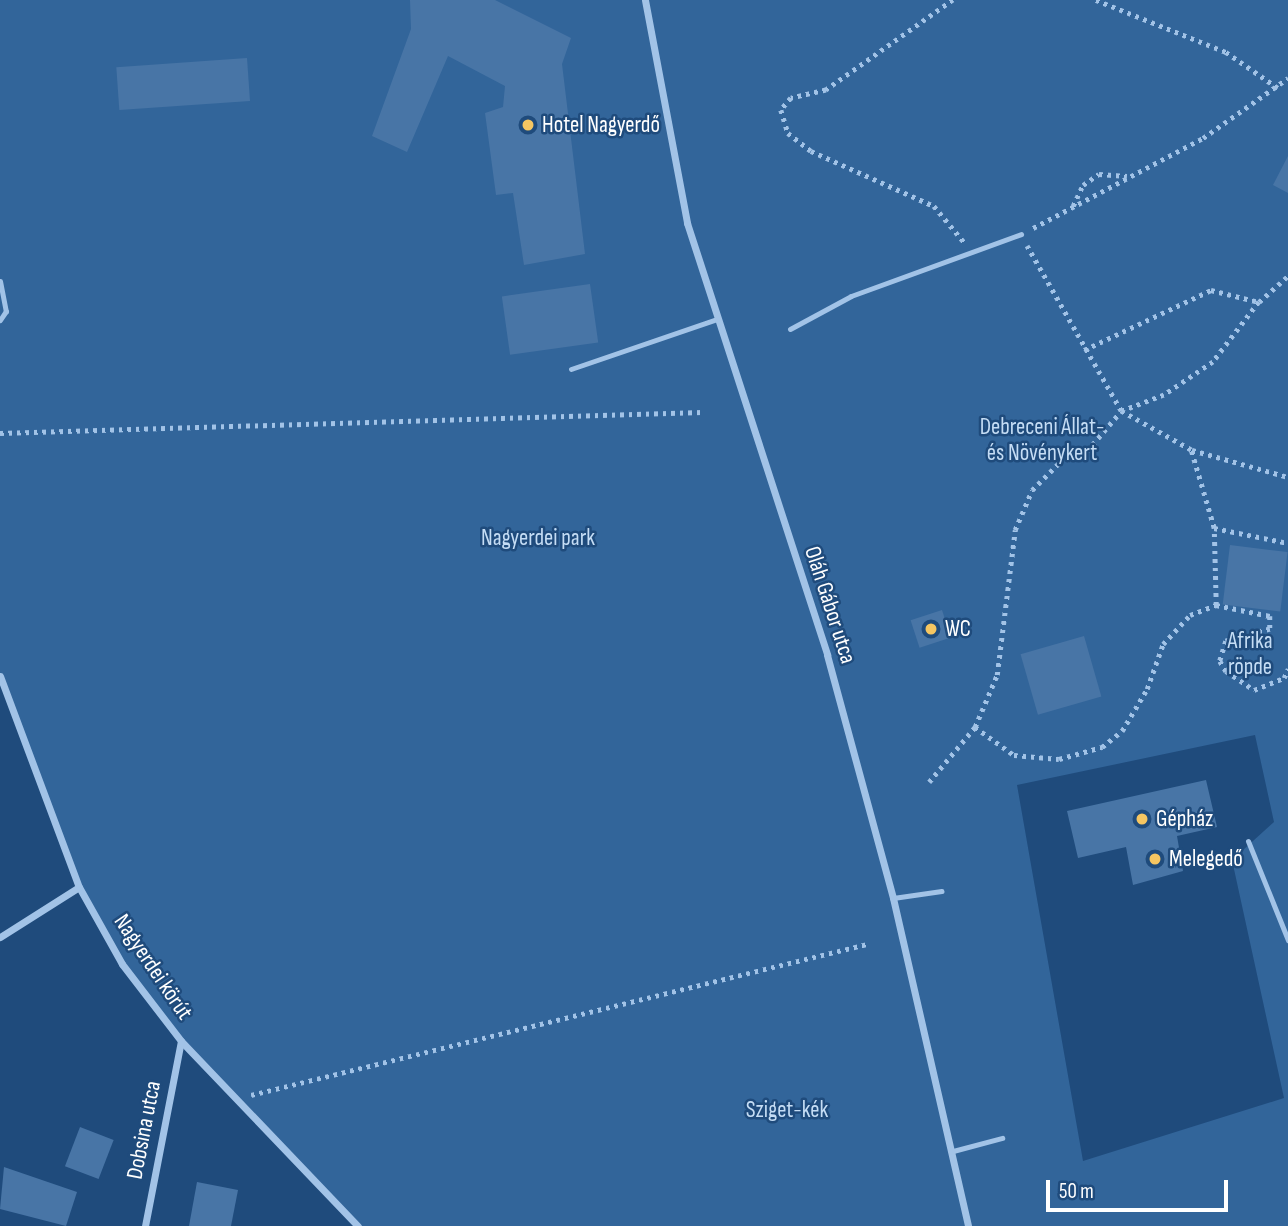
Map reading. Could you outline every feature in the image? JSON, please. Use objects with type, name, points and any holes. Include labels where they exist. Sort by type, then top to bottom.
[{"type":"street","name":"Oláh Gábor utca","points":[[645,0],[687,223],[827,655],[893,898],[968,1226]]},
{"type":"street","name":"Nagyerdei körút","points":[[0,676],[79,887],[122,964],[181,1041],[233,1099],[358,1226]]},
{"type":"street","points":[[0,937],[79,887]]},
{"type":"street","name":"Dobsina utca","points":[[145,1226],[181,1041]]},
{"type":"lane","points":[[790,329],[851,296],[970,248],[1021,234]]},
{"type":"lane","points":[[0,281],[6,311],[0,320]]},
{"type":"lane","points":[[571,369],[717,319]]},
{"type":"lane","points":[[1248,841],[1288,940]]},
{"type":"lane","points":[[893,898],[942,891]]},
{"type":"lane","points":[[953,1151],[1002,1138]]},
{"type":"path","points":[[953,0],[826,90],[791,98],[781,110],[788,133],[811,151],[934,205],[970,248]]},
{"type":"path","points":[[1096,0],[1226,52],[1278,88]]},
{"type":"path","points":[[1288,78],[1278,88],[1129,176],[1021,234],[1084,350],[1121,411],[1191,450],[1288,477]]},
{"type":"path","points":[[1072,207],[1083,185],[1099,174],[1129,176]]},
{"type":"path","points":[[929,782],[975,727],[997,675],[1016,530],[1032,490],[1059,463],[1087,451],[1121,411],[1164,395],[1213,362],[1259,302],[1288,276]]},
{"type":"path","points":[[1084,350],[1211,289],[1259,302]]},
{"type":"path","points":[[0,433],[703,412]]},
{"type":"path","points":[[1191,450],[1214,528],[1216,605]]},
{"type":"path","points":[[1214,528],[1288,543]]},
{"type":"path","points":[[975,727],[1014,755],[1059,759],[1102,747],[1122,731],[1141,699],[1163,644],[1191,615],[1216,605],[1270,616],[1270,629],[1226,641],[1220,662],[1226,671],[1254,690],[1284,678],[1288,669]]},
{"type":"path","points":[[233,1099],[867,944]]},
{"type":"green space","name":"Nagyerdei park","points":[[0,0],[1288,0],[1288,1226],[358,1226],[181,1041],[122,964],[79,887],[0,676]],"holes":[[[1255,735],[1274,822],[1232,860],[1284,1098],[1083,1161],[1017,785]]]},
{"type":"building","name":"Hotel Nagyerdő","points":[[410,0],[495,0],[571,38],[562,64],[585,254],[524,265],[513,193],[496,195],[485,113],[503,107],[505,86],[448,56],[407,152],[372,136],[411,29]]},
{"type":"building","points":[[247,58],[250,101],[119,110],[116,67]]},
{"type":"building","points":[[1288,156],[1288,193],[1273,185]]},
{"type":"building","points":[[590,284],[598,342],[510,355],[502,296]]},
{"type":"building","points":[[1230,545],[1288,552],[1280,612],[1223,605]]},
{"type":"building","name":"WC","points":[[942,610],[951,638],[920,648],[911,620]]},
{"type":"building","points":[[1084,636],[1101,697],[1038,715],[1021,654]]},
{"type":"building","name":"Gépház","points":[[1206,780],[1217,827],[1177,836],[1183,871],[1133,885],[1126,847],[1078,858],[1067,811]]},
{"type":"building","points":[[80,1127],[114,1140],[99,1179],[65,1166]]},
{"type":"building","points":[[4,1167],[77,1192],[66,1226],[0,1209]]},
{"type":"building","points":[[197,1182],[238,1190],[231,1226],[189,1226]]},
{"type":"place","name":"Hotel Nagyerdő","points":[[528,125]]},
{"type":"place","name":"WC","points":[[931,629]]},
{"type":"place","name":"Gépház","points":[[1142,819]]},
{"type":"place","name":"Melegedő","points":[[1155,859]]},
{"type":"park label","name":"Debreceni Állat- és Növénykert","points":[[1042,440]]},
{"type":"park label","name":"Afrika röpde","points":[[1250,654]]},
{"type":"park label","name":"Sziget-kék","points":[[787,1110]]}]
